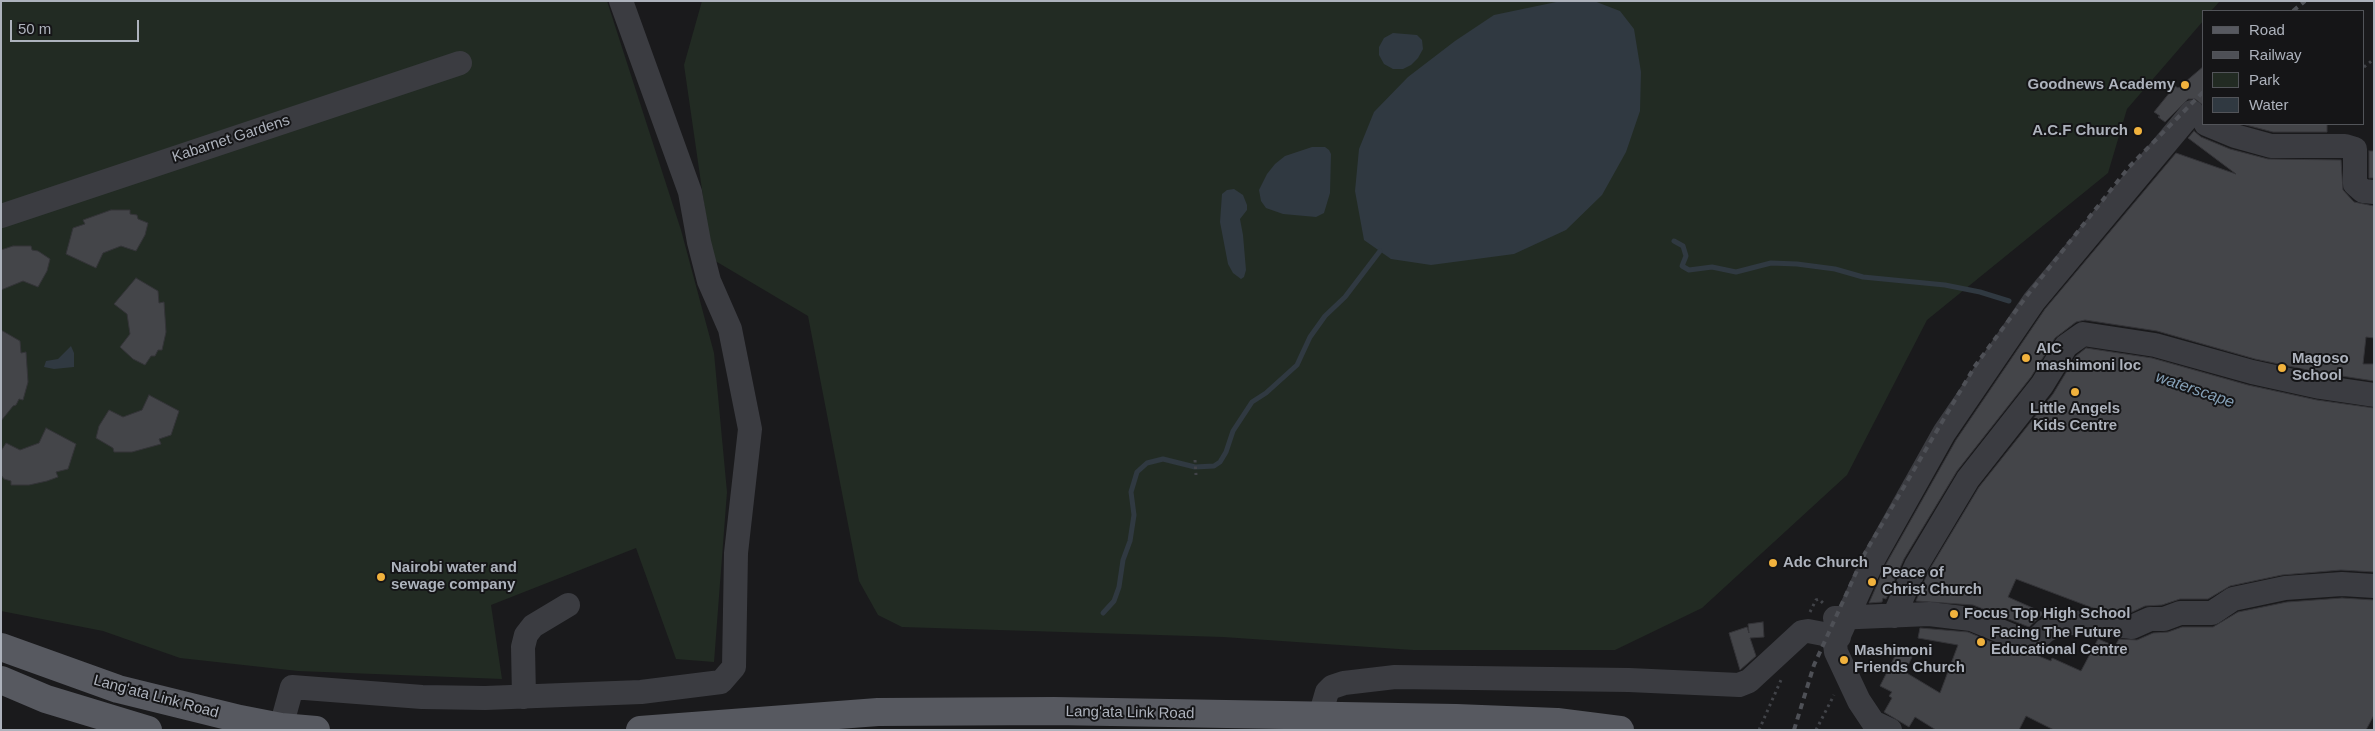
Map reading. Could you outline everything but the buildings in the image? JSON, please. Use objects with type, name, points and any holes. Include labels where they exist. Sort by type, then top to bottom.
[{"type":"main road","name":"Lang'ata Link Road","points":[[1,647],[118,689],[281,727],[316,730]]},
{"type":"main road","name":"Lang'ata Link Road","points":[[1,680],[46,699],[122,725],[148,730]]},
{"type":"main road","name":"Lang'ata Link Road","points":[[640,730],[878,712],[1063,721],[1170,722],[1320,716],[1556,722],[1620,730]]},
{"type":"street","points":[[281,727],[292,687],[422,697],[524,697],[641,692],[721,682],[734,667],[736,553],[750,429],[730,329],[709,281],[698,242],[690,192],[621,1]]},
{"type":"street","name":"Kabarnet Gardens","points":[[1,216],[460,63]]},
{"type":"street","points":[[1890,730],[1873,722],[1858,701],[1836,652],[1835,644],[1840,624],[1874,558],[1944,433],[2034,301],[2198,116]]},
{"type":"street","points":[[2215,125],[2235,136],[2271,146],[2346,146],[2355,149],[2356,184],[2362,191],[2374,192]]},
{"type":"street","points":[[1894,616],[1916,566],[1968,479],[2042,385],[2066,346],[2083,334],[2155,346],[2252,372],[2320,387],[2374,395]]},
{"type":"street","points":[[1320,716],[1327,692],[1332,687],[1344,683],[1395,677],[1628,680],[1739,686],[1749,682],[1802,632],[1840,624],[1894,616],[1929,614],[1971,619],[2025,641],[2035,641],[2045,631],[2059,624],[2091,622],[2132,627],[2150,619],[2164,619],[2180,613],[2212,613],[2233,598],[2285,588],[2342,584],[2374,586]]},
{"type":"street","points":[[524,697],[523,646],[526,635],[533,626],[568,605]]},
{"type":"path","points":[[1195,460],[1196,475]]},
{"type":"green space","points":[[1,1],[607,1],[681,230],[714,353],[727,492],[714,662],[676,659],[636,548],[491,605],[502,679],[298,671],[180,658],[103,631],[1,611]]},
{"type":"green space","points":[[702,1],[2220,1],[2212,10],[2202,10],[2202,22],[2127,109],[2108,173],[1927,320],[1847,475],[1702,608],[1615,650],[1413,650],[1223,637],[902,627],[878,615],[859,581],[808,316],[712,259],[684,65]]},
{"type":"water","points":[[1561,1],[1594,1],[1620,11],[1634,29],[1641,72],[1640,111],[1626,152],[1602,195],[1566,230],[1514,254],[1431,265],[1391,259],[1364,240],[1355,191],[1359,149],[1374,112],[1408,77],[1455,41],[1494,15]]},
{"type":"water","points":[[1393,33],[1417,35],[1422,40],[1423,49],[1418,58],[1411,65],[1403,69],[1393,69],[1384,64],[1379,55],[1379,47],[1384,38]]},
{"type":"water","points":[[1312,147],[1325,147],[1331,154],[1330,193],[1324,213],[1316,217],[1283,214],[1266,208],[1261,201],[1259,190],[1267,174],[1285,156]]},
{"type":"water","points":[[1234,189],[1243,195],[1247,205],[1247,210],[1240,219],[1246,270],[1244,277],[1241,279],[1233,273],[1228,264],[1220,222],[1222,194],[1227,190]]},
{"type":"water","points":[[71,346],[74,353],[74,367],[54,369],[44,367],[46,361],[58,359]]},
{"type":"waterway","name":"waterscape","points":[[1674,241],[1683,246],[1686,256],[1682,266],[1689,270],[1712,267],[1736,272],[1771,263],[1797,264],[1835,269],[1863,277],[1945,285],[1980,292],[2009,301]]},
{"type":"waterway","points":[[1103,613],[1114,601],[1119,587],[1123,560],[1130,541],[1134,515],[1131,492],[1137,472],[1147,463],[1163,459],[1195,467],[1214,466],[1220,462],[1226,452],[1233,431],[1252,402],[1266,393],[1297,365],[1310,337],[1325,316],[1345,297],[1380,251]]},
{"type":"railway","points":[[2294,10],[2305,1]]},
{"type":"railway","points":[[1794,730],[1814,665],[1865,553],[1975,366],[2026,297],[2129,167],[2202,93]]},
{"type":"place","name":"Goodnews Academy","points":[[2185,85]]},
{"type":"place","name":"A.C.F Church","points":[[2138,131]]},
{"type":"place","name":"AIC mashimoni loc","points":[[2026,358]]},
{"type":"place","name":"Magoso School","points":[[2282,368]]},
{"type":"place","name":"Little Angels Kids Centre","points":[[2075,392]]},
{"type":"place","name":"Adc Church","points":[[1773,563]]},
{"type":"place","name":"Nairobi water and sewage company","points":[[381,577]]},
{"type":"place","name":"Peace of Christ Church","points":[[1872,582]]},
{"type":"place","name":"Focus Top High School","points":[[1954,614]]},
{"type":"place","name":"Facing The Future Educational Centre","points":[[1981,642]]},
{"type":"place","name":"Mashimoni Friends Church","points":[[1844,660]]}]
